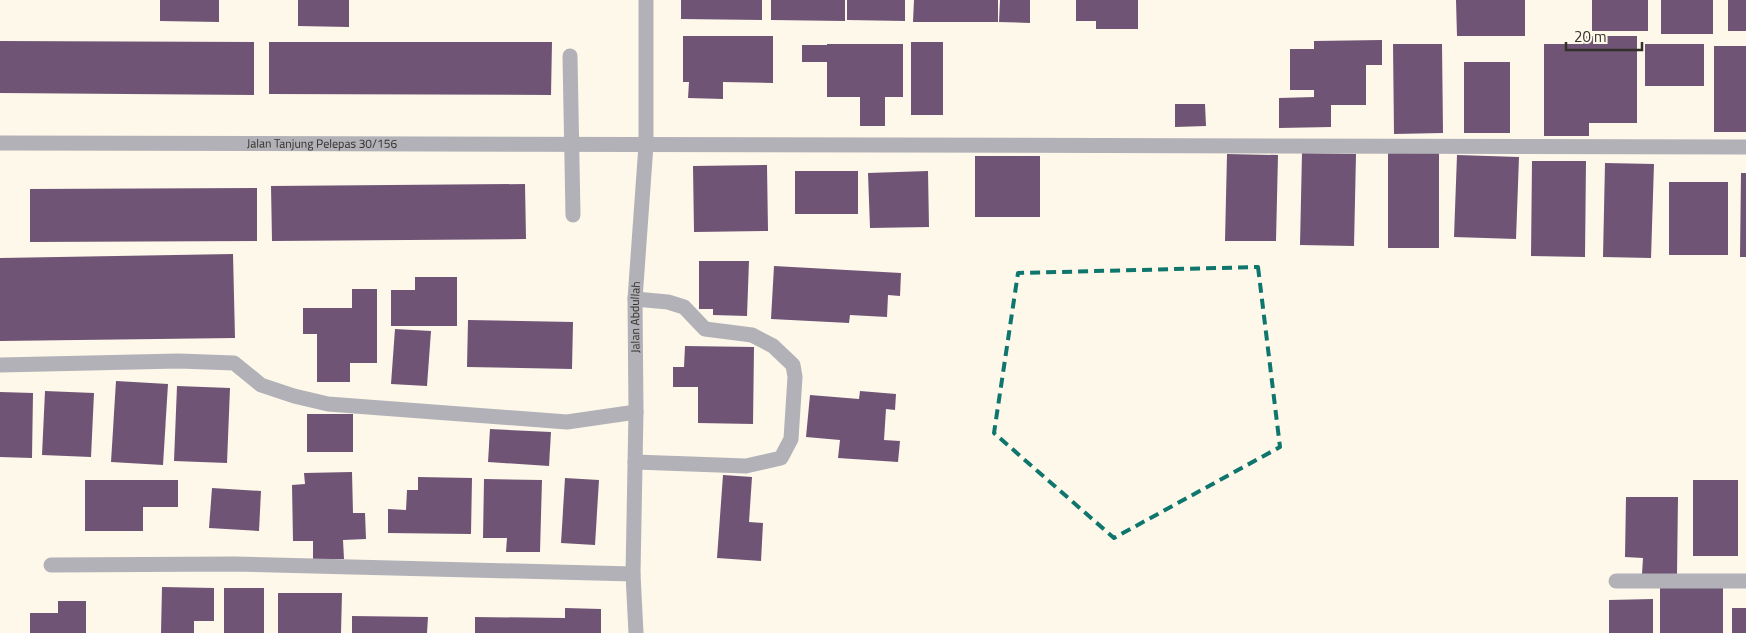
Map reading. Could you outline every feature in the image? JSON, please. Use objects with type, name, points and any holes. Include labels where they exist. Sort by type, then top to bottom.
[{"type":"street","name":"Jalan Abdullah","points":[[636,633],[633,574],[636,412],[635,299],[646,145],[646,0]]},
{"type":"street","points":[[570,56],[573,215]]},
{"type":"street","name":"Jalan Tanjung Pelepas 30/156","points":[[0,144],[1746,147]]},
{"type":"street","points":[[635,299],[668,302],[684,307],[705,329],[752,335],[773,346],[792,366],[795,377],[791,439],[781,458],[746,466],[635,462]]},
{"type":"street","points":[[0,365],[179,361],[234,363],[261,385],[294,396],[328,404],[567,422],[636,412]]},
{"type":"street","points":[[50,565],[235,564],[633,574]]},
{"type":"street","points":[[1616,581],[1746,581]]},
{"type":"highlighted area","points":[[1258,267],[1280,447],[1114,538],[994,433],[1018,273]]},
{"type":"building","points":[[160,0],[219,0],[219,22],[160,21]]},
{"type":"building","points":[[298,0],[349,0],[349,27],[298,26]]},
{"type":"building","points":[[681,0],[762,0],[762,20],[681,19]]},
{"type":"building","points":[[771,0],[845,0],[845,21],[771,20]]},
{"type":"building","points":[[847,0],[905,0],[905,21],[847,20]]},
{"type":"building","points":[[914,0],[998,0],[998,22],[913,22]]},
{"type":"building","points":[[1000,0],[1030,0],[1030,23],[999,22]]},
{"type":"building","points":[[1076,0],[1138,0],[1138,29],[1096,29],[1096,21],[1076,21]]},
{"type":"building","points":[[1456,0],[1525,0],[1525,36],[1457,36]]},
{"type":"building","points":[[1592,0],[1648,0],[1648,31],[1592,31]]},
{"type":"building","points":[[1661,0],[1713,0],[1713,34],[1661,34]]},
{"type":"building","points":[[1728,0],[1746,0],[1746,31],[1728,31]]},
{"type":"building","points":[[683,36],[773,36],[773,83],[723,82],[723,99],[688,98],[689,82],[683,82]]},
{"type":"building","points":[[1582,36],[1637,36],[1637,123],[1589,123],[1589,136],[1544,136],[1544,44],[1582,44]]},
{"type":"building","points":[[1382,40],[1382,65],[1366,65],[1366,105],[1331,105],[1331,127],[1279,128],[1279,98],[1314,97],[1314,90],[1290,90],[1290,49],[1314,49],[1314,41]]},
{"type":"building","points":[[0,41],[254,42],[254,95],[0,93]]},
{"type":"building","points":[[269,42],[552,42],[551,95],[269,94]]},
{"type":"building","points":[[911,42],[943,42],[943,115],[911,115]]},
{"type":"building","points":[[903,44],[903,97],[885,97],[885,126],[860,126],[860,97],[827,97],[827,62],[802,62],[802,45]]},
{"type":"building","points":[[1393,44],[1442,44],[1443,133],[1394,134]]},
{"type":"building","points":[[1645,44],[1704,44],[1704,86],[1645,86]]},
{"type":"building","points":[[1714,46],[1746,46],[1746,132],[1714,132]]},
{"type":"building","points":[[1464,62],[1510,62],[1510,133],[1464,133]]},
{"type":"building","points":[[1175,104],[1205,104],[1206,126],[1175,127]]},
{"type":"building","points":[[1388,148],[1439,148],[1439,248],[1388,248]]},
{"type":"building","points":[[1302,153],[1356,154],[1354,246],[1300,245]]},
{"type":"building","points":[[1227,154],[1278,155],[1276,241],[1225,241]]},
{"type":"building","points":[[1457,155],[1519,157],[1516,239],[1454,237]]},
{"type":"building","points":[[975,156],[1040,156],[1040,217],[975,217]]},
{"type":"building","points":[[1532,161],[1586,161],[1585,257],[1531,256]]},
{"type":"building","points":[[1605,163],[1654,164],[1651,258],[1603,257]]},
{"type":"building","points":[[767,165],[768,231],[694,232],[693,166]]},
{"type":"building","points":[[795,171],[858,171],[858,214],[795,214]]},
{"type":"building","points":[[928,171],[929,227],[870,228],[868,173]]},
{"type":"building","points":[[1741,173],[1746,173],[1746,257],[1740,257]]},
{"type":"building","points":[[1669,182],[1728,182],[1728,255],[1669,255]]},
{"type":"building","points":[[525,184],[526,239],[272,241],[271,186]]},
{"type":"building","points":[[257,188],[257,241],[30,242],[30,189]]},
{"type":"building","points":[[233,254],[235,338],[0,341],[0,258]]},
{"type":"building","points":[[699,261],[749,261],[747,316],[713,315],[713,309],[699,309]]},
{"type":"building","points":[[774,266],[901,273],[900,296],[888,295],[887,317],[850,315],[849,323],[771,319]]},
{"type":"building","points":[[415,277],[457,277],[457,326],[391,326],[391,290],[415,290]]},
{"type":"building","points":[[352,289],[377,289],[377,363],[350,363],[350,382],[317,382],[317,334],[303,334],[303,308],[352,308]]},
{"type":"building","points":[[468,320],[573,322],[572,369],[467,367]]},
{"type":"building","points":[[395,329],[431,331],[427,386],[391,384]]},
{"type":"building","points":[[685,346],[754,347],[753,424],[698,423],[698,387],[673,387],[673,367],[684,367]]},
{"type":"building","points":[[116,381],[168,384],[163,465],[111,462]]},
{"type":"building","points":[[177,386],[230,388],[227,463],[174,461]]},
{"type":"building","points":[[45,391],[94,393],[91,457],[42,455]]},
{"type":"building","points":[[860,391],[896,394],[895,410],[886,409],[884,440],[900,441],[898,462],[838,458],[840,440],[806,437],[810,395],[859,399]]},
{"type":"building","points":[[0,392],[33,393],[32,458],[0,457]]},
{"type":"building","points":[[307,414],[353,414],[353,452],[307,452]]},
{"type":"building","points":[[490,429],[551,432],[549,466],[488,462]]},
{"type":"building","points":[[352,472],[353,513],[365,513],[366,539],[343,540],[344,559],[313,559],[313,541],[293,541],[292,485],[305,484],[304,473]]},
{"type":"building","points":[[723,475],[752,477],[749,522],[763,523],[761,561],[717,558]]},
{"type":"building","points":[[418,477],[472,478],[471,534],[388,533],[388,509],[406,510],[407,490],[418,490]]},
{"type":"building","points":[[565,478],[599,480],[595,545],[561,543]]},
{"type":"building","points":[[484,479],[542,480],[540,552],[506,552],[507,538],[483,538]]},
{"type":"building","points":[[85,480],[178,480],[178,507],[143,507],[143,531],[85,531]]},
{"type":"building","points":[[1693,480],[1738,480],[1738,556],[1693,556]]},
{"type":"building","points":[[212,488],[261,491],[259,531],[209,528]]},
{"type":"building","points":[[1626,497],[1678,497],[1677,575],[1642,574],[1643,558],[1625,557]]},
{"type":"building","points":[[1660,586],[1723,586],[1723,633],[1660,633]]},
{"type":"building","points":[[162,587],[214,588],[214,621],[194,621],[194,633],[161,633]]},
{"type":"building","points":[[224,588],[264,588],[264,633],[224,633]]},
{"type":"building","points":[[278,593],[342,593],[341,633],[278,633]]},
{"type":"building","points":[[1653,599],[1653,633],[1609,633],[1609,600]]},
{"type":"building","points":[[58,601],[86,601],[86,633],[30,633],[30,613],[58,613]]},
{"type":"building","points":[[565,608],[601,609],[601,633],[475,633],[475,617],[565,618]]},
{"type":"building","points":[[1732,608],[1746,608],[1746,633],[1732,633]]},
{"type":"building","points":[[352,616],[428,617],[427,633],[352,633]]}]
